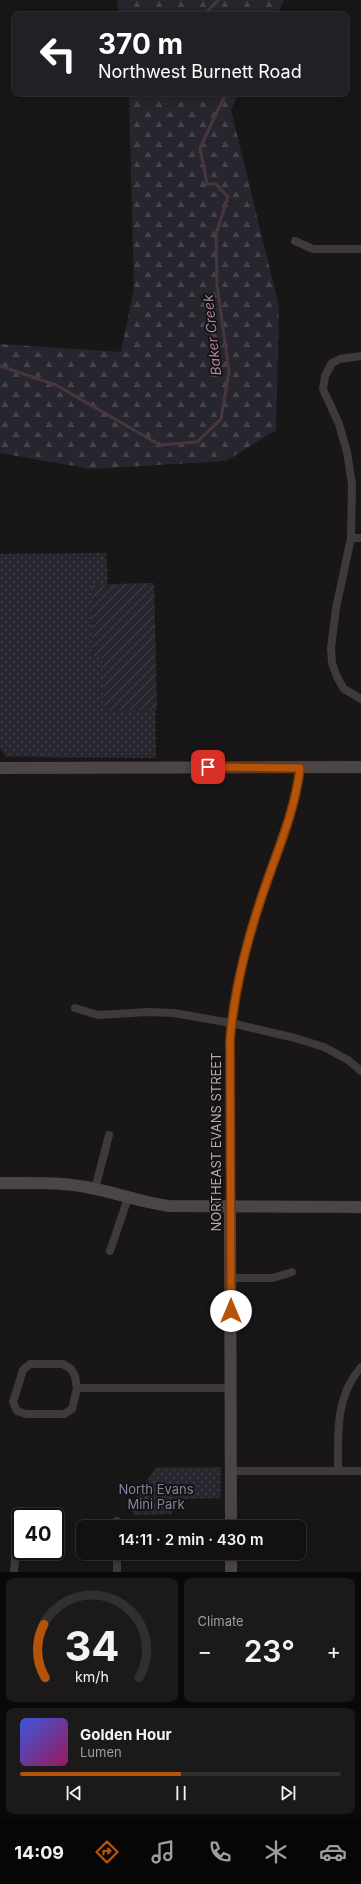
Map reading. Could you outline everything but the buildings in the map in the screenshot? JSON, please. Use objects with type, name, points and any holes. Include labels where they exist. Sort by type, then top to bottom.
[{"type":"street","points":[[295,241],[313,249],[361,249]]},
{"type":"street","points":[[361,356],[340,359],[332,363],[325,376],[323,389],[338,424],[347,452],[352,484],[351,538],[336,608],[331,649],[332,662],[337,677],[344,689],[361,699]]},
{"type":"street","points":[[351,538],[361,538]]},
{"type":"street","points":[[0,768],[361,767]]},
{"type":"street","name":"NORTHEAST EVANS STREET","points":[[231,1520],[231,1023],[247,947],[263,894],[291,818],[300,768]]},
{"type":"street","points":[[75,1008],[98,1015],[148,1012],[174,1013],[231,1023],[295,1038],[324,1047],[348,1060],[361,1071]]},
{"type":"street","points":[[95,1189],[109,1135]]},
{"type":"street","points":[[0,1183],[62,1184],[95,1189],[128,1198],[169,1206],[361,1207]]},
{"type":"street","points":[[110,1252],[128,1198]]},
{"type":"street","points":[[231,1278],[273,1278],[292,1272]]},
{"type":"street","points":[[30,1364],[63,1364],[71,1369],[75,1376],[77,1388],[72,1409],[64,1414],[26,1414],[17,1411],[13,1402],[22,1370],[30,1364]]},
{"type":"street","points":[[338,1471],[340,1410],[345,1391],[353,1376],[361,1368]]},
{"type":"street","points":[[77,1388],[231,1388]]},
{"type":"street","points":[[231,1471],[361,1471]]},
{"type":"street","points":[[14,1572],[15,1560]]},
{"type":"street","points":[[117,1560],[117,1572]]},
{"type":"street","points":[[231,1560],[231,1572]]},
{"type":"green space","points":[[117,0],[284,0],[278,12],[119,12]]},
{"type":"green space","points":[[129,96],[238,96],[231,110],[279,307],[276,430],[226,461],[91,469],[0,453],[0,344],[121,352],[134,287]]},
{"type":"green space","points":[[106,553],[108,584],[154,583],[156,758],[6,757],[0,749],[0,554]]},
{"type":"green space","points":[[154,583],[157,710],[103,711],[102,656],[93,656],[91,585]]},
{"type":"green space","name":"North Evans Mini Park","points":[[156,1467],[221,1467],[221,1498],[173,1499],[172,1514],[134,1515],[130,1507]]},
{"type":"waterway","name":"Baker Creek","points":[[207,12],[218,0]]},
{"type":"waterway","name":"Baker Creek","points":[[0,366],[56,385],[160,445],[197,442],[221,419],[229,371],[217,285],[216,234],[228,197],[216,184],[207,184],[200,148],[225,96]]},
{"type":"route","points":[[208,767],[300,768],[291,818],[263,894],[247,947],[231,1023],[231,1311]]}]
